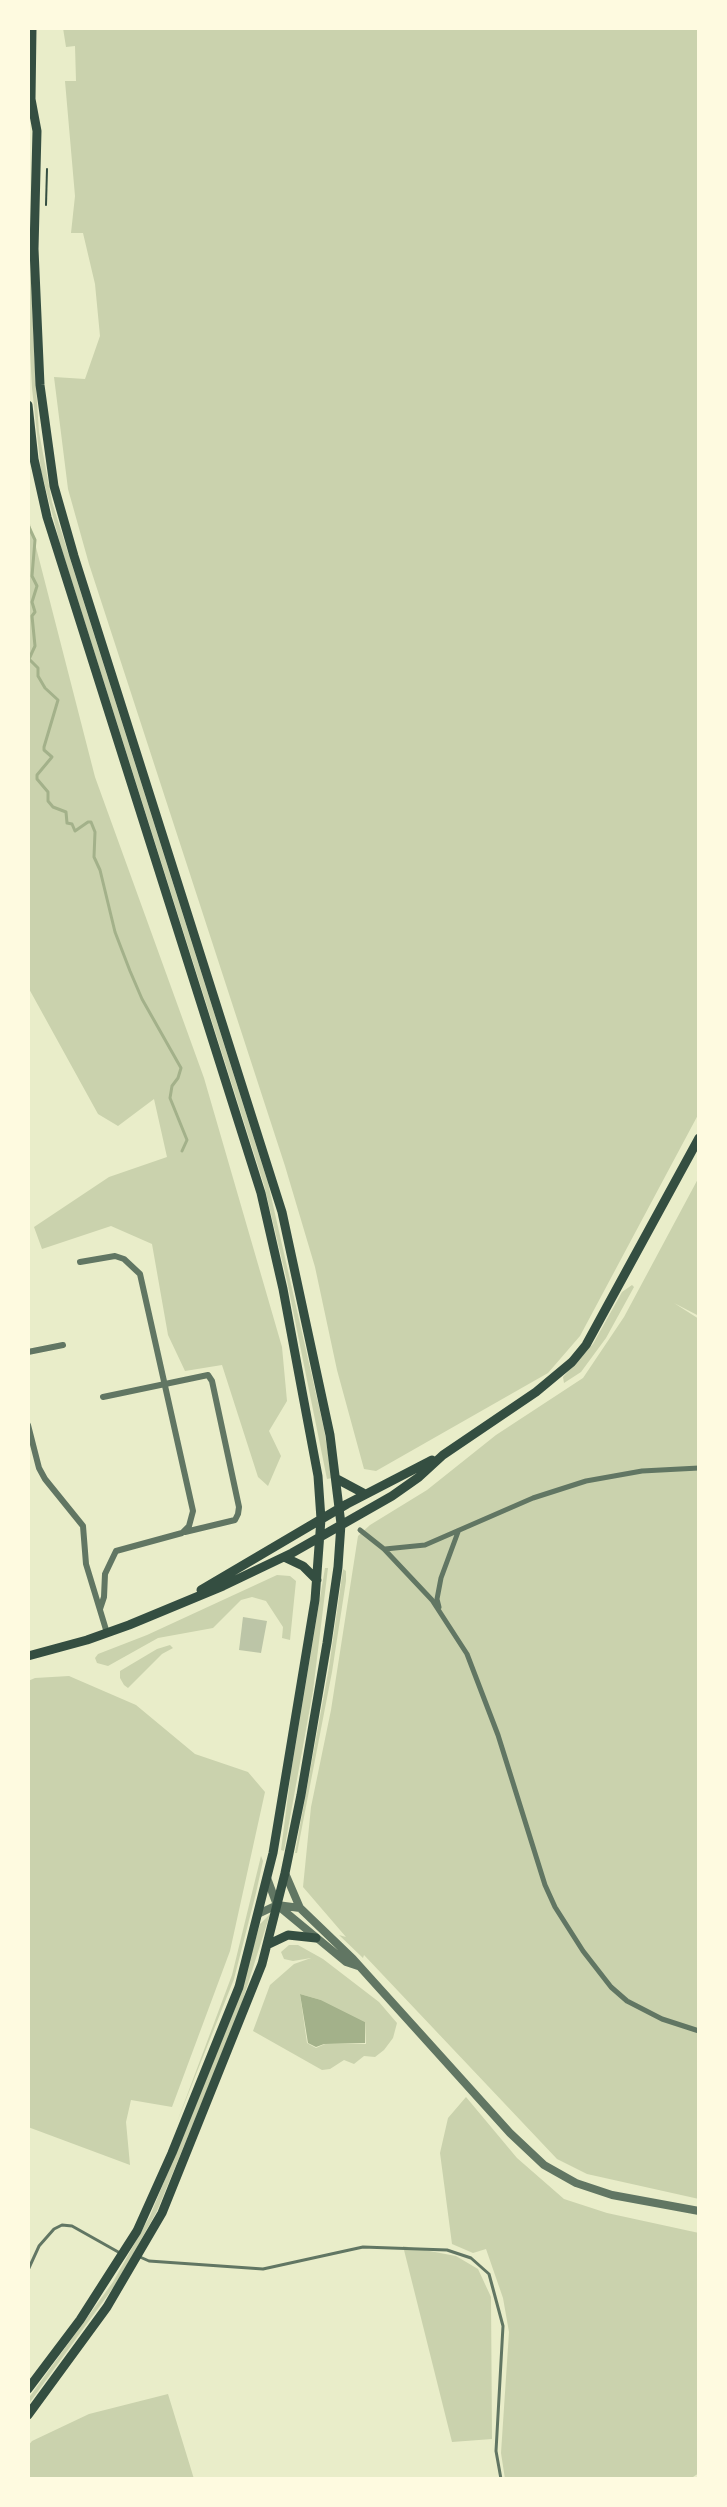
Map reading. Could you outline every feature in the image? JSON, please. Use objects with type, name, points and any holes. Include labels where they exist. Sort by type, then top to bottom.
[{"type":"main road","points":[[28,114],[32,28]]},
{"type":"main road","points":[[28,2415],[107,2307],[139,2256],[176,2180],[269,1944],[327,1643],[341,1524],[337,1479],[319,1378],[273,1183],[54,486],[40,385],[34,225],[37,131],[30,99]]},
{"type":"main road","points":[[28,405],[34,459],[51,531],[264,1205],[318,1476],[321,1519],[317,1580],[267,1878],[239,1987],[150,2206],[80,2320],[28,2389]]},
{"type":"main road","points":[[178,1604],[365,1494],[443,1455],[536,1392],[572,1362],[586,1345],[699,1138]]},
{"type":"main road","points":[[28,1656],[107,1633],[284,1557],[419,1477],[443,1455]]},
{"type":"main road","points":[[337,1479],[365,1494]]},
{"type":"main road","points":[[284,1557],[303,1566],[317,1580]]},
{"type":"main road","points":[[269,1944],[288,1935],[316,1938]]},
{"type":"street","points":[[80,1262],[115,1256],[124,1259],[140,1274],[193,1511],[189,1526],[182,1533]]},
{"type":"street","points":[[28,1352],[63,1345]]},
{"type":"street","points":[[100,1609],[105,1574],[116,1551],[235,1520],[239,1507],[212,1381],[208,1375],[103,1397]]},
{"type":"street","points":[[28,1425],[39,1468],[83,1526],[86,1564],[107,1633]]},
{"type":"street","points":[[384,1549],[425,1545],[533,1498],[586,1481],[642,1471],[699,1468]]},
{"type":"street","points":[[360,1530],[384,1549],[440,1612],[467,1654],[484,1693],[536,1861],[555,1907],[583,1951],[611,1987],[645,2012],[699,2031]]},
{"type":"street","points":[[440,1612],[437,1599],[441,1578],[458,1531]]},
{"type":"street","points":[[285,1873],[300,1908],[332,1937],[510,2133],[544,2165],[576,2183],[612,2195],[699,2211]]},
{"type":"street","points":[[267,1878],[277,1905],[346,1962],[358,1966]]},
{"type":"street","points":[[258,1914],[277,1905],[300,1908]]},
{"type":"lane","points":[[28,2270],[39,2246],[54,2229],[62,2225],[72,2226],[123,2254]]},
{"type":"lane","points":[[139,2256],[149,2261],[263,2269],[363,2247],[447,2250],[471,2258],[489,2274],[503,2326],[496,2451],[501,2479]]},
{"type":"path","points":[[46,205],[47,169]]},
{"type":"shaded area","points":[[63,28],[699,28],[699,1113],[580,1336],[548,1373],[376,1471],[364,1469],[337,1370],[315,1267],[285,1166],[89,564],[68,489],[54,377],[85,379],[100,336],[95,284],[83,233],[71,233],[75,196],[65,81],[76,81],[75,46],[66,47]]},
{"type":"shaded area","points":[[30,129],[28,219],[28,130]]},
{"type":"shaded area","points":[[28,219],[39,432],[52,502],[268,1183],[324,1429],[332,1478],[327,1479],[264,1185],[61,547],[41,471],[28,312]]},
{"type":"shaded area","points":[[28,516],[95,777],[204,1078],[282,1347],[287,1401],[269,1431],[281,1456],[268,1486],[258,1477],[222,1365],[185,1371],[168,1335],[152,1244],[111,1226],[42,1249],[34,1227],[109,1177],[167,1157],[154,1099],[118,1126],[98,1114],[28,987]]},
{"type":"shaded area","points":[[699,1177],[699,1316],[674,1303],[699,1319],[699,2199],[587,2174],[557,2159],[364,1955],[363,1958],[339,1935],[346,1937],[303,1887],[311,1807],[331,1710],[358,1536],[370,1525],[427,1490],[496,1435],[583,1378],[624,1317]]},
{"type":"shaded area","points":[[632,1285],[634,1287],[606,1338],[581,1372],[564,1383],[563,1377],[593,1344],[622,1292]]},
{"type":"shaded area","points":[[325,1568],[328,1568],[313,1691],[284,1851],[281,1850],[291,1772]]},
{"type":"shaded area","points":[[343,1569],[346,1571],[346,1581],[332,1672],[295,1853],[329,1667]]},
{"type":"shaded area","points":[[277,1575],[290,1576],[296,1581],[290,1640],[282,1638],[283,1627],[266,1601],[252,1597],[241,1600],[213,1628],[158,1638],[108,1666],[97,1663],[95,1658],[98,1654],[147,1635]]},
{"type":"shaded area","points":[[170,1645],[173,1648],[162,1654],[128,1688],[124,1685],[120,1671],[157,1649]]},
{"type":"shaded area","points":[[69,1676],[136,1705],[195,1754],[248,1772],[265,1792],[230,1951],[172,2107],[131,2100],[126,2122],[130,2165],[28,2127],[28,1681]]},
{"type":"shaded area","points":[[261,1856],[263,1861],[256,1893],[234,1979],[177,2122],[232,1975]]},
{"type":"shaded area","points":[[270,1914],[238,2015],[157,2211],[118,2281],[28,2405],[28,2399],[113,2282],[150,2216],[234,2011],[260,1924]]},
{"type":"shaded area","points":[[289,1945],[298,1945],[323,1959],[379,2002],[397,2023],[393,2038],[384,2050],[375,2057],[364,2056],[354,2064],[344,2060],[330,2069],[322,2070],[253,2031],[270,1985],[294,1964],[311,1958],[293,1961],[284,1959],[281,1952]],"holes":[[[300,1994],[321,2000],[365,2022],[366,2044],[325,2044],[316,2048],[307,2043]]]},
{"type":"shaded area","points":[[300,1994],[321,2000],[365,2022],[365,2043],[316,2047],[308,2043]]},
{"type":"shaded area","points":[[466,2097],[517,2158],[564,2199],[607,2213],[699,2233],[699,2473],[690,2479],[505,2479],[501,2453],[509,2332],[503,2298],[486,2249],[473,2253],[452,2244],[440,2153],[448,2118]]},
{"type":"shaded area","points":[[403,2246],[456,2256],[478,2269],[491,2297],[492,2439],[452,2442]]},
{"type":"shaded area","points":[[168,2394],[194,2479],[28,2479],[28,2446],[32,2441],[89,2414]]},
{"type":"building","points":[[243,1617],[267,1621],[261,1653],[239,1650]]},
{"type":"waterway","points":[[28,525],[35,540],[32,576],[37,586],[32,602],[35,646],[29,659],[38,668],[38,676],[45,688],[58,700],[44,747],[52,757],[37,779],[48,792],[48,801],[53,807],[66,812],[67,823],[72,824],[75,831],[91,822],[95,832],[94,857],[115,932],[142,999],[181,1068],[170,1098],[187,1140],[182,1151]]}]
